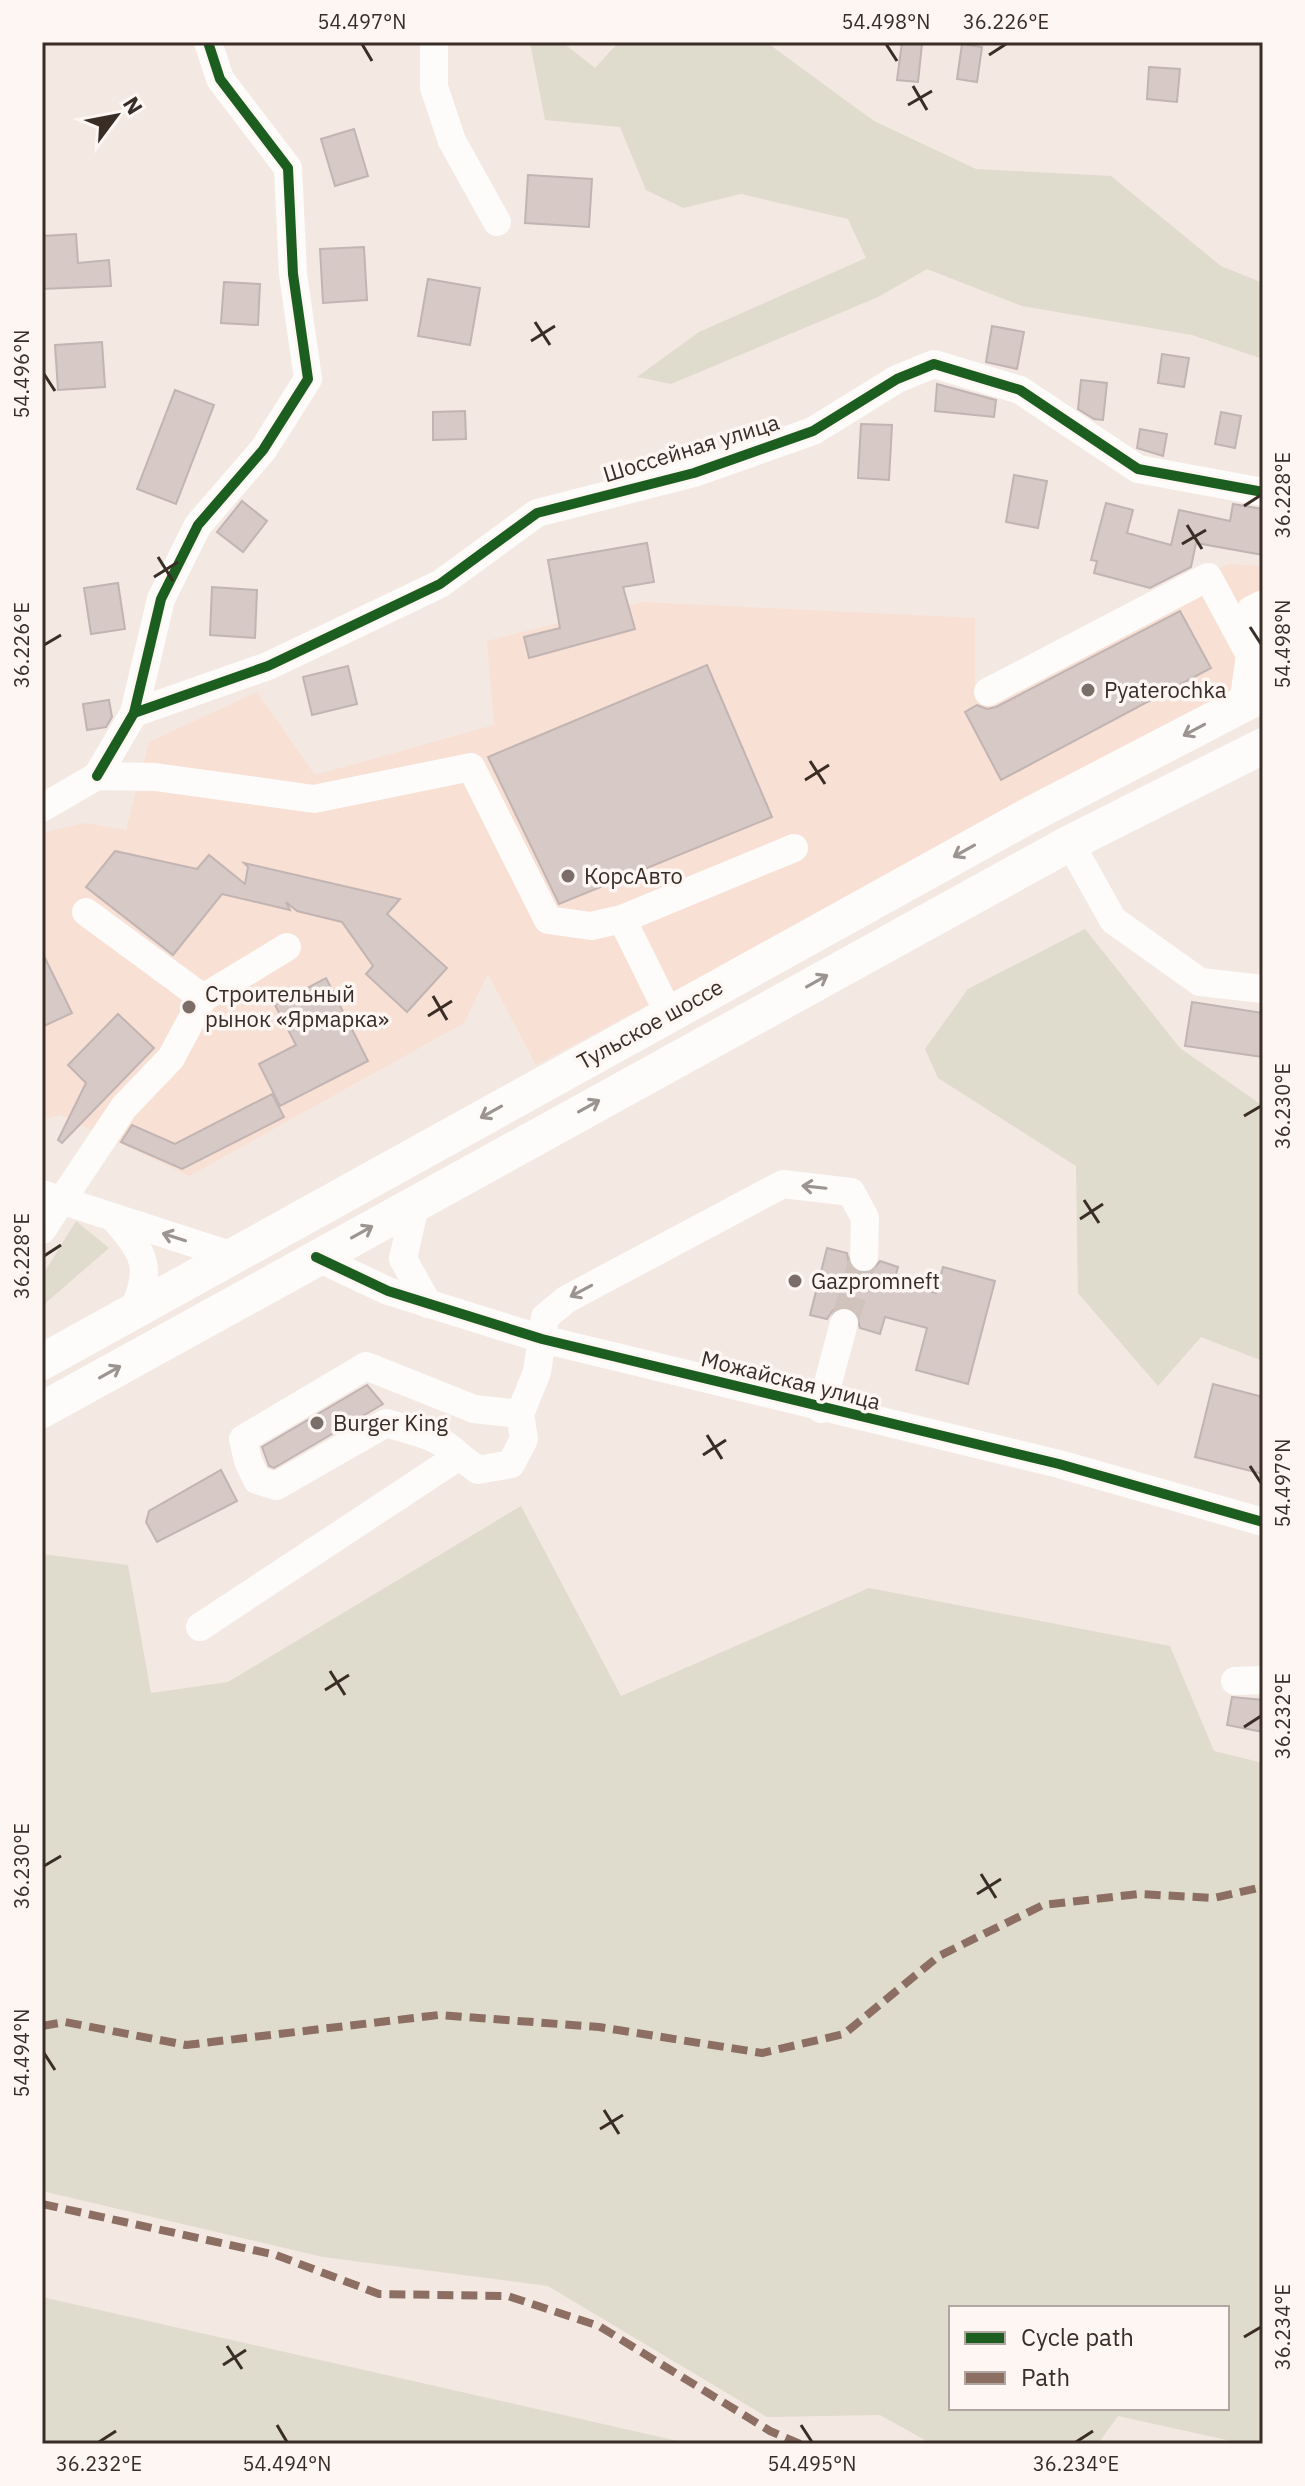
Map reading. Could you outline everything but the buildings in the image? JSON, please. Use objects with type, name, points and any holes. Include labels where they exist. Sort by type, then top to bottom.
[{"type":"main road","name":"Тульское шоссе","points":[[42,1362],[1028,816],[1253,700]]},
{"type":"main road","name":"Тульское шоссе","points":[[42,1410],[1070,843],[1263,746]]},
{"type":"street","points":[[42,808],[97,776],[134,713],[161,599],[198,525],[263,450],[308,379],[293,274],[288,168],[220,79],[208,42]]},
{"type":"street","points":[[434,42],[434,87],[452,141],[497,222]]},
{"type":"street","name":"Шоссейная улица","points":[[134,713],[268,666],[440,584],[537,513],[694,473],[813,431],[897,379],[934,364],[1020,390],[1138,469],[1263,492]]},
{"type":"street","points":[[988,692],[1208,577],[1250,655]]},
{"type":"street","points":[[1253,700],[1251,610],[1263,604]]},
{"type":"street","points":[[97,776],[155,777],[314,799],[471,767],[548,920],[591,926],[622,919],[794,848]]},
{"type":"street","points":[[1070,843],[1113,920],[1200,982],[1263,989]]},
{"type":"street","points":[[86,912],[203,998]]},
{"type":"street","points":[[622,919],[669,1014]]},
{"type":"street","points":[[42,1230],[52,1198],[124,1107],[171,1058],[203,998],[287,947]]},
{"type":"street","points":[[520,1414],[474,1409],[366,1366],[243,1439],[257,1480],[276,1486],[386,1423],[453,1450],[478,1470],[511,1464],[524,1439],[520,1414],[537,1372],[545,1317],[567,1299],[783,1184],[851,1192],[865,1218],[864,1257]]},
{"type":"street","points":[[52,1198],[233,1256]]},
{"type":"street","points":[[416,1201],[403,1259],[428,1304]]},
{"type":"street","points":[[114,1218],[134,1241],[146,1265],[145,1284],[133,1311]]},
{"type":"street","name":"Можайская улица","points":[[316,1257],[388,1291],[542,1339],[821,1409],[1059,1464],[1263,1522]]},
{"type":"street","points":[[821,1409],[844,1323]]},
{"type":"street","points":[[200,1627],[453,1450],[474,1409]]},
{"type":"street","points":[[1235,1681],[1263,1680]]},
{"type":"shaded area","points":[[530,42],[562,42],[595,68],[619,42],[766,42],[874,121],[976,169],[1111,176],[1221,266],[1263,283],[1263,359],[1192,335],[1022,306],[927,269],[878,297],[671,384],[637,377],[699,332],[866,258],[848,219],[741,194],[683,208],[646,190],[620,127],[545,120]]},
{"type":"shaded area","points":[[1229,564],[1263,566],[1263,675],[536,1065],[488,974],[464,1023],[189,1176],[60,1115],[42,1120],[42,833],[85,823],[126,830],[149,742],[257,692],[315,775],[494,725],[487,641],[642,602],[975,618],[975,691],[1188,581]]},
{"type":"shaded area","points":[[1085,929],[1180,1048],[1263,1106],[1263,1361],[1201,1337],[1158,1386],[1078,1293],[1076,1166],[938,1078],[925,1049],[968,989]]},
{"type":"shaded area","points":[[76,1221],[109,1248],[42,1306],[42,1276]]},
{"type":"shaded area","points":[[521,1506],[621,1696],[869,1588],[1170,1646],[1214,1751],[1263,1763],[1263,2442],[1236,2442],[1118,2416],[1098,2444],[932,2444],[880,2415],[767,2417],[548,2286],[323,2257],[42,2191],[42,1554],[128,1565],[151,1693],[228,1682]]},
{"type":"shaded area","points":[[42,2297],[691,2444],[42,2444]]},
{"type":"tunnel","points":[[844,1323],[864,1257]]},
{"type":"marked path","points":[[42,2026],[65,2022],[186,2045],[439,2015],[599,2027],[762,2053],[844,2034],[939,1956],[1043,1905],[1139,1894],[1214,1898],[1263,1887]]},
{"type":"marked path","points":[[42,2204],[276,2255],[379,2294],[508,2296],[599,2326],[770,2431],[800,2444]]},
{"type":"cycle path","points":[[97,776],[134,713],[161,599],[198,525],[263,450],[308,379],[293,274],[288,168],[220,79],[208,42]]},
{"type":"cycle path","points":[[134,713],[268,666],[440,584],[537,513],[694,473],[813,431],[897,379],[934,364],[1020,390],[1138,469],[1263,492]]},
{"type":"cycle path","points":[[316,1257],[388,1291],[542,1339],[1059,1464],[1263,1522]]},
{"type":"place","name":"Pyaterochka","points":[[1088,690]]},
{"type":"place","name":"КорсАвто","points":[[568,876]]},
{"type":"place","name":"Строительный рынок «Ярмарка»","points":[[189,1007]]},
{"type":"place","name":"Gazpromneft","points":[[795,1281]]},
{"type":"place","name":"Burger King","points":[[317,1423]]}]
